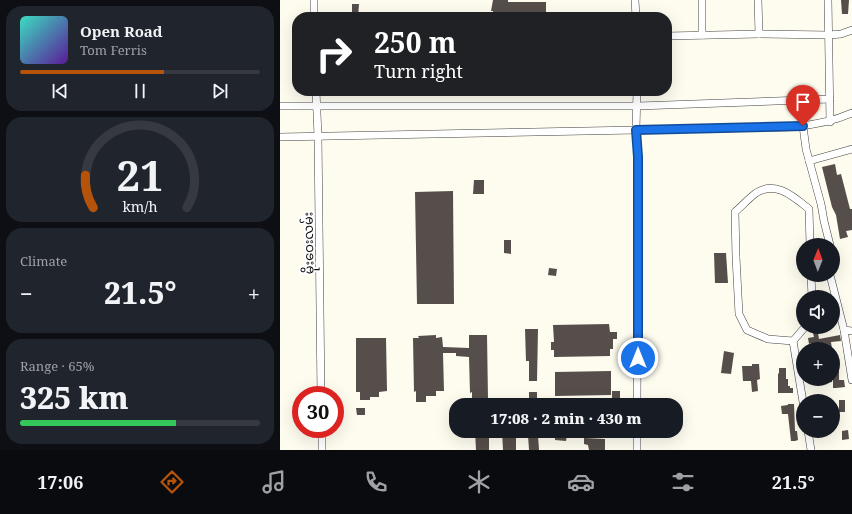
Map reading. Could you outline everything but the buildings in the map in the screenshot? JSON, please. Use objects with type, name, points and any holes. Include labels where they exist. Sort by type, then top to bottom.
[{"type":"street","points":[[314,0],[314,12]]},
{"type":"street","points":[[635,0],[636,12]]},
{"type":"street","points":[[702,0],[702,35]]},
{"type":"street","points":[[758,0],[759,34]]},
{"type":"street","points":[[828,0],[830,122]]},
{"type":"street","points":[[672,36],[759,34],[829,35],[841,34],[852,30]]},
{"type":"street","name":"မိုးဝေးလမ်း","points":[[316,96],[321,386]]},
{"type":"street","points":[[637,96],[636,130],[638,157],[637,398]]},
{"type":"street","points":[[280,106],[638,106],[830,99]]},
{"type":"street","points":[[280,137],[803,126],[830,122],[852,113]]},
{"type":"street","points":[[803,126],[809,161],[821,204],[828,238]]},
{"type":"street","points":[[809,161],[852,149]]},
{"type":"street","points":[[793,341],[768,340],[747,330],[740,314],[735,212],[757,193],[771,188],[788,192],[809,209],[810,238]]},
{"type":"street","points":[[832,282],[844,330],[852,380]]},
{"type":"street","points":[[844,330],[852,331]]},
{"type":"street","points":[[799,334],[793,341],[802,394]]},
{"type":"street","points":[[322,438],[322,450]]},
{"type":"street","points":[[637,438],[637,450]]},
{"type":"street","points":[[809,438],[811,450]]},
{"type":"route","points":[[638,358],[638,157],[636,130],[803,126]]}]
